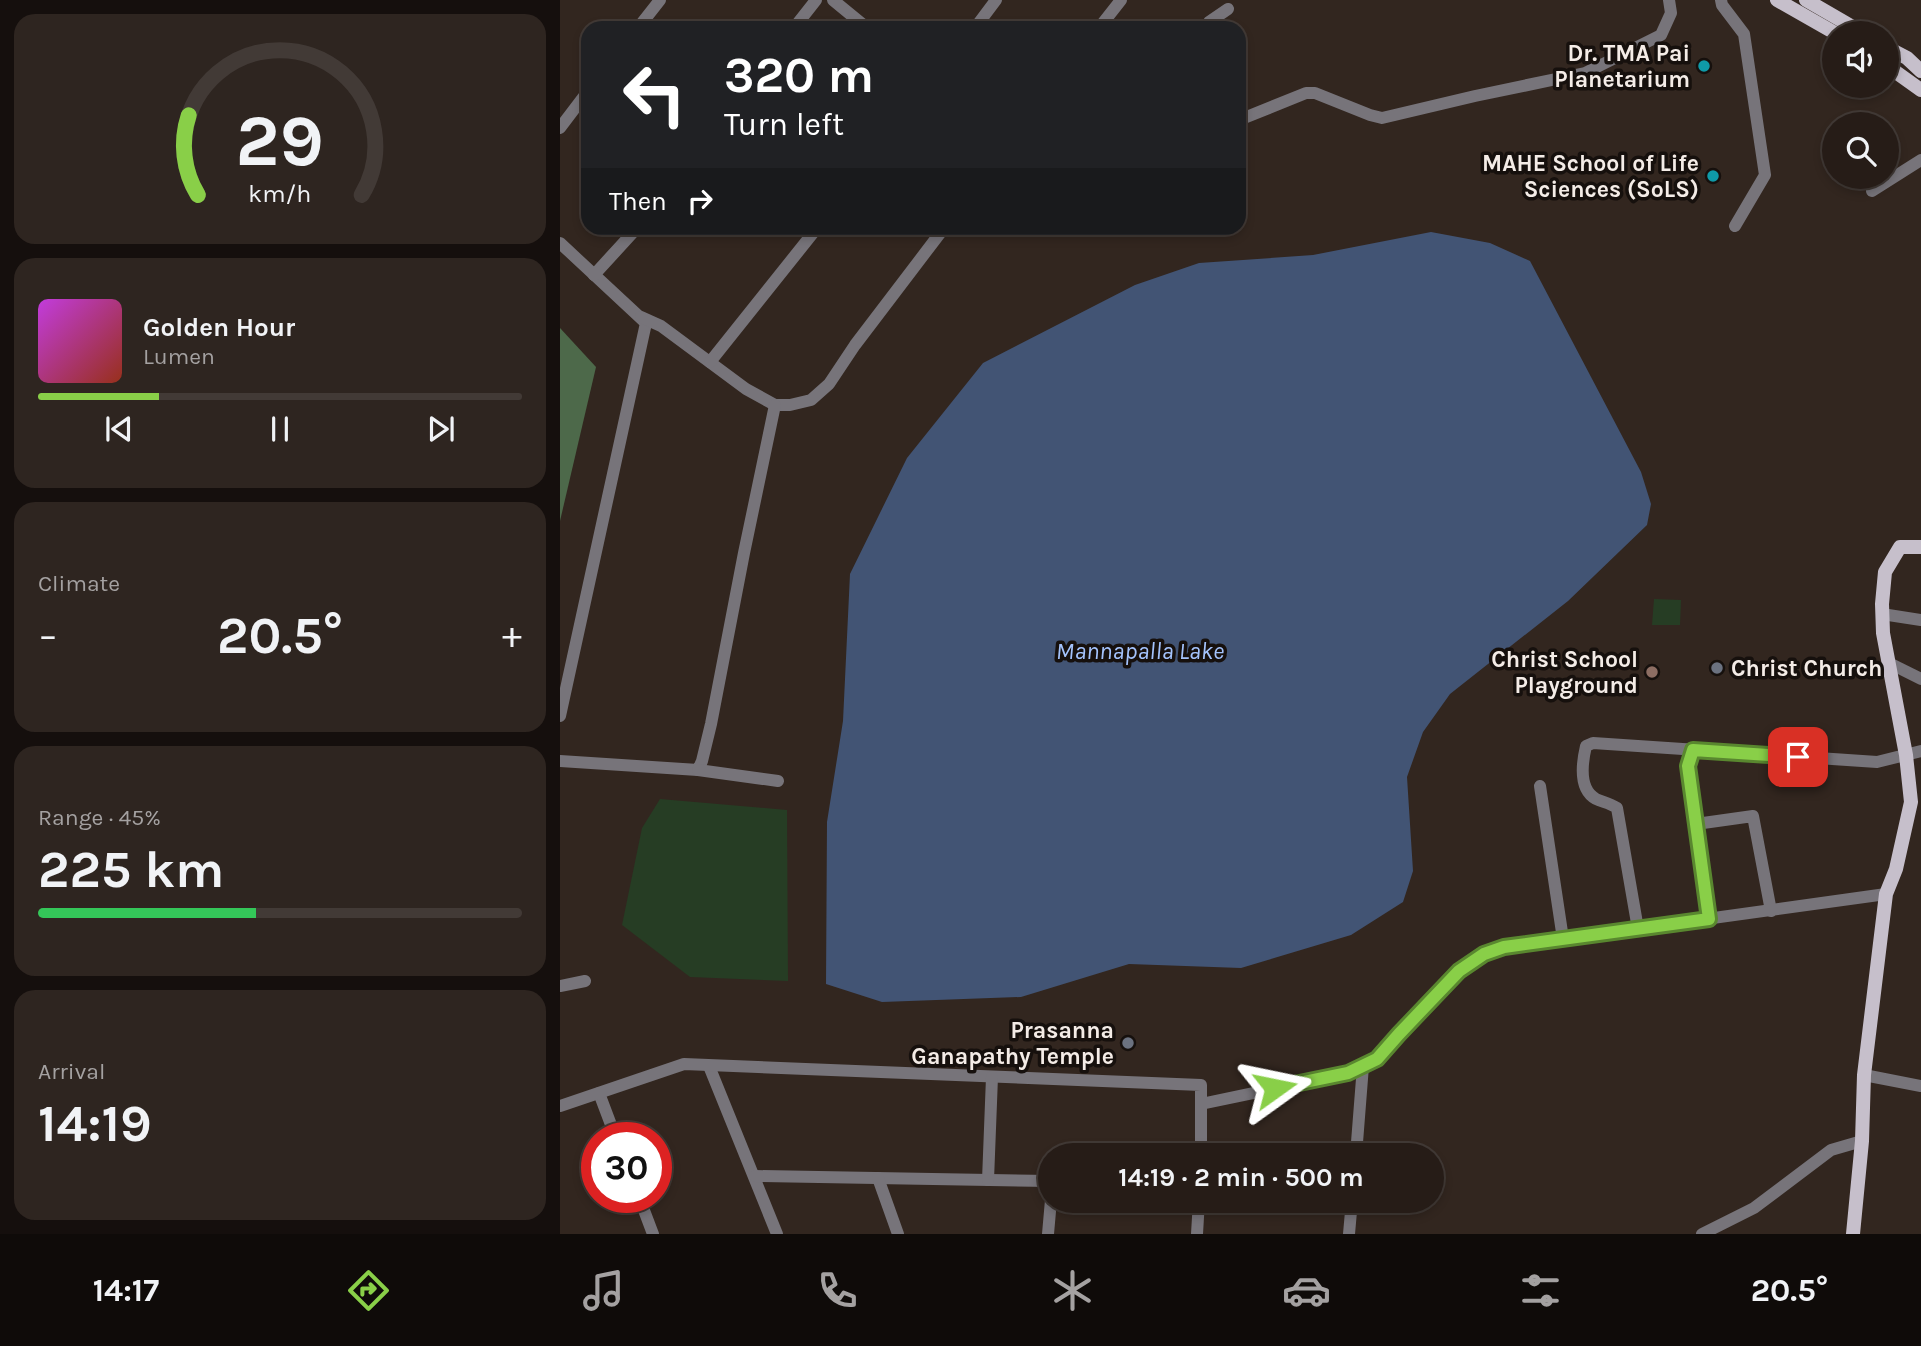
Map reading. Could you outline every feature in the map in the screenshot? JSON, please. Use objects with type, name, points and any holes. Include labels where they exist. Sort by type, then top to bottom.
[{"type":"main road","points":[[1777,0],[1822,26]]},
{"type":"main road","points":[[1810,1],[1843,21]]},
{"type":"main road","points":[[1899,54],[1921,71]]},
{"type":"main road","points":[[1899,74],[1921,90]]},
{"type":"main road","points":[[1853,1234],[1862,1141],[1864,1075],[1885,894],[1896,869],[1911,802],[1906,755],[1883,633],[1885,572],[1900,547],[1921,547]]},
{"type":"street","points":[[644,21],[660,0]]},
{"type":"street","points":[[800,21],[816,0]]},
{"type":"street","points":[[833,0],[858,21]]},
{"type":"street","points":[[980,21],[996,0]]},
{"type":"street","points":[[1104,21],[1121,0]]},
{"type":"street","points":[[1246,117],[1306,93],[1315,93],[1382,118],[1585,73],[1661,34],[1671,13],[1669,0]]},
{"type":"street","points":[[1721,0],[1721,5],[1744,34],[1765,175],[1735,226]]},
{"type":"street","points":[[1210,21],[1228,9]]},
{"type":"street","points":[[560,128],[581,100]]},
{"type":"street","points":[[1872,191],[1921,160]]},
{"type":"street","points":[[594,275],[631,235]]},
{"type":"street","points":[[710,362],[811,235]]},
{"type":"street","points":[[638,316],[662,326],[746,390],[775,405],[811,400],[829,384],[855,345],[939,235]]},
{"type":"street","points":[[560,243],[646,323],[560,716]]},
{"type":"street","points":[[698,770],[711,724],[775,405]]},
{"type":"street","points":[[1882,614],[1921,620]]},
{"type":"street","points":[[1889,663],[1921,680]]},
{"type":"street","points":[[1638,929],[1617,808],[1606,801],[1597,800],[1587,790],[1581,765],[1586,746],[1593,743],[1877,762],[1921,751]]},
{"type":"street","points":[[1693,750],[1688,766],[1709,919]]},
{"type":"street","points":[[560,761],[698,770],[778,781]]},
{"type":"street","points":[[1541,786],[1563,939]]},
{"type":"street","points":[[1696,824],[1753,816],[1772,911]]},
{"type":"street","points":[[1200,1104],[1348,1073],[1377,1059],[1459,971],[1484,954],[1504,947],[1885,894]]},
{"type":"street","points":[[560,986],[585,981]]},
{"type":"street","points":[[560,1106],[684,1064],[1200,1085],[1200,1143]]},
{"type":"street","points":[[709,1066],[777,1234]]},
{"type":"street","points":[[1357,1143],[1363,1066]]},
{"type":"street","points":[[1864,1075],[1921,1087]]},
{"type":"street","points":[[988,1180],[992,1077]]},
{"type":"street","points":[[599,1093],[611,1122]]},
{"type":"street","points":[[1702,1234],[1754,1208],[1831,1150],[1862,1141]]},
{"type":"street","points":[[755,1176],[1038,1181]]},
{"type":"street","points":[[878,1178],[898,1234]]},
{"type":"street","points":[[645,1213],[653,1234]]},
{"type":"street","points":[[1048,1234],[1050,1213]]},
{"type":"street","points":[[1198,1213],[1197,1234],[1205,1234]]},
{"type":"street","points":[[1349,1234],[1351,1213]]},
{"type":"green space","points":[[560,328],[596,367],[560,521]]},
{"type":"green space","points":[[1654,599],[1681,600],[1680,625],[1652,625]]},
{"type":"green space","points":[[660,799],[787,810],[788,981],[690,977],[622,925],[642,828]]},
{"type":"water","name":"Mannapalla Lake","points":[[1431,232],[1490,243],[1530,261],[1641,472],[1651,504],[1647,525],[1568,601],[1450,694],[1423,732],[1407,777],[1413,871],[1403,902],[1351,935],[1241,968],[1129,964],[1021,997],[882,1002],[826,984],[827,822],[843,721],[850,574],[907,458],[983,363],[1135,285],[1199,263],[1313,255]]},
{"type":"place","name":"Dr. TMA Pai Planetarium","points":[[1704,66]]},
{"type":"place","name":"MAHE School of Life Sciences (SoLS)","points":[[1713,176]]},
{"type":"place","name":"Christ Church","points":[[1717,668]]},
{"type":"place","name":"Christ School Playground","points":[[1652,672]]},
{"type":"place","name":"Prasanna Ganapathy Temple","points":[[1128,1043]]},
{"type":"route","points":[[1275,1088],[1348,1073],[1377,1059],[1459,971],[1484,954],[1504,947],[1709,919],[1688,766],[1693,750],[1798,757]]}]
